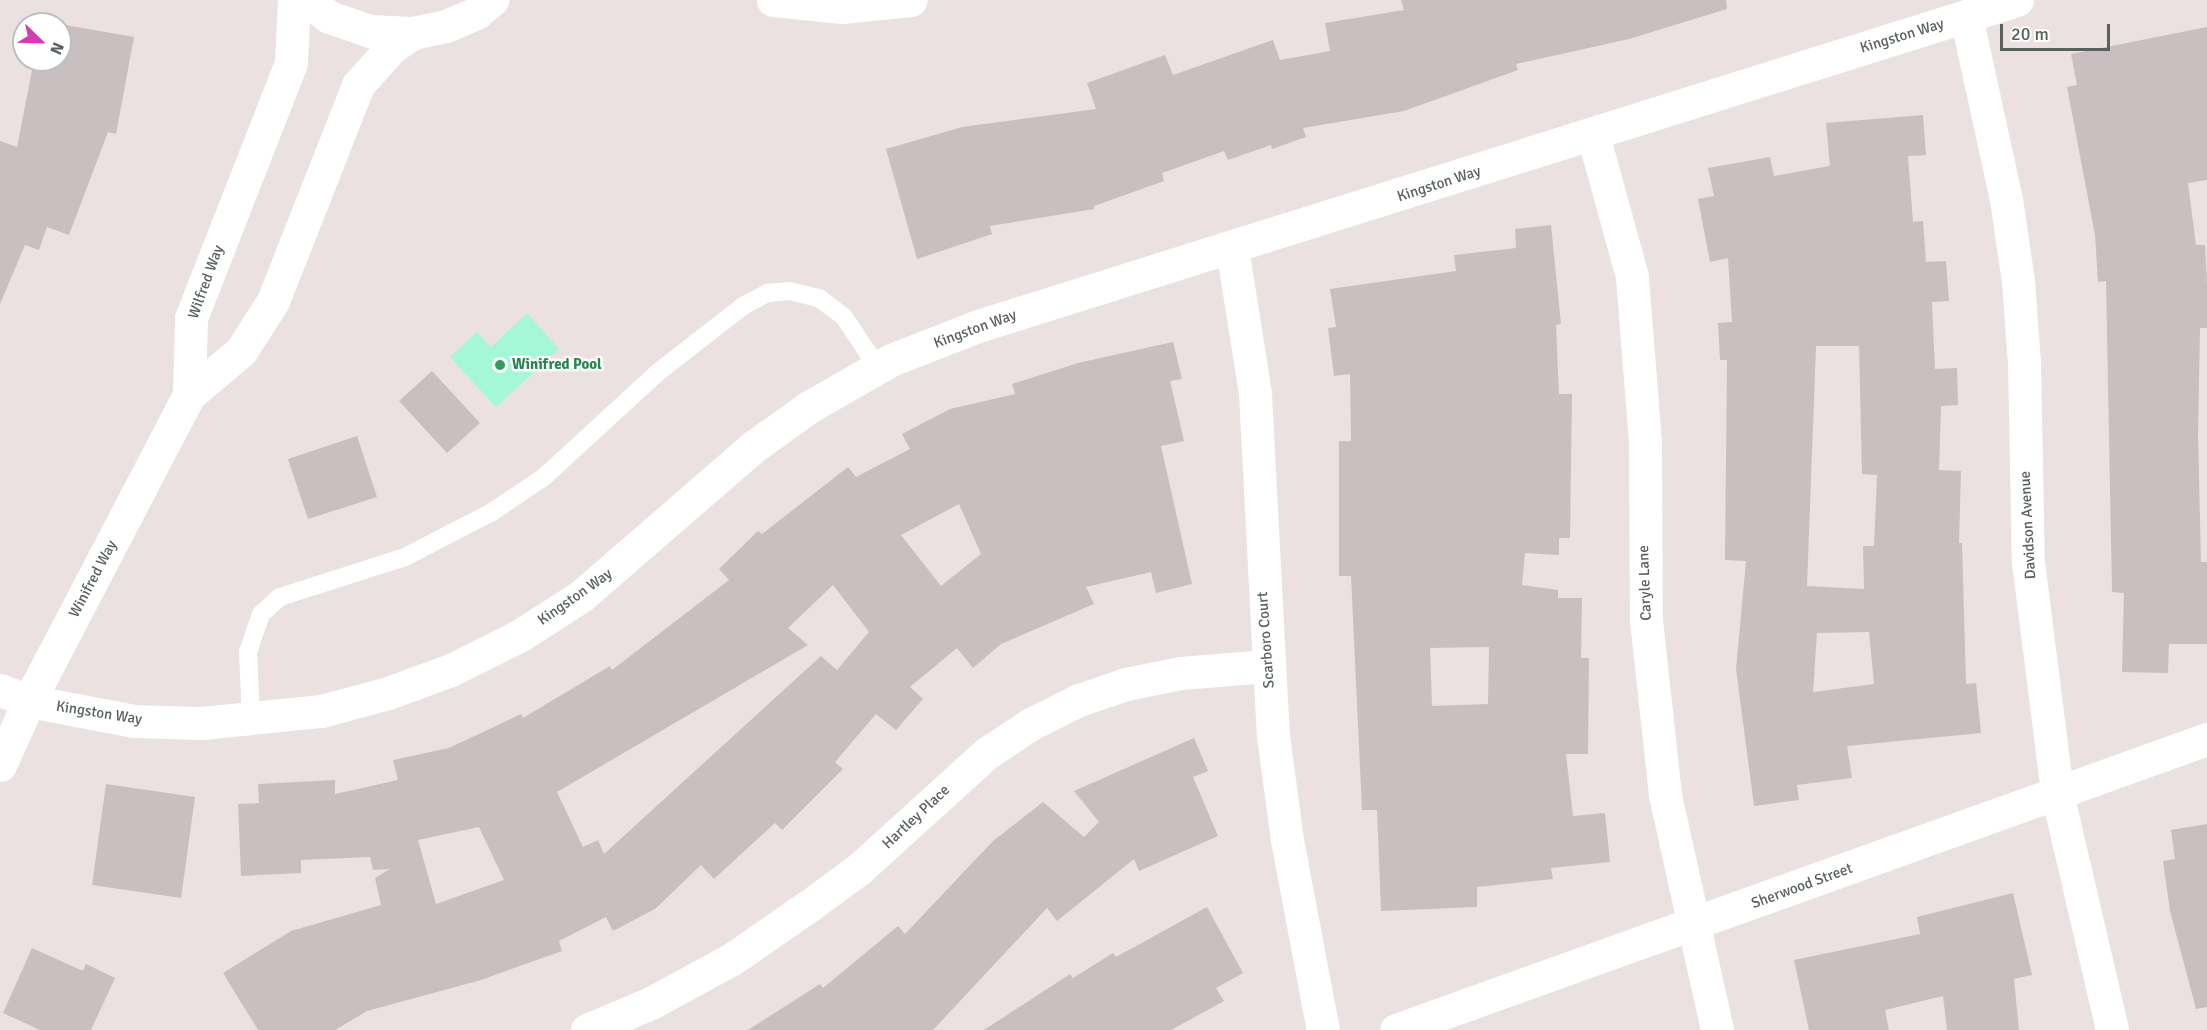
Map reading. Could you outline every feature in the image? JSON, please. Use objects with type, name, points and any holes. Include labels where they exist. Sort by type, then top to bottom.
[{"type":"street","name":"Wilfred Way","points":[[189,395],[191,318],[291,63],[294,0]]},
{"type":"street","points":[[305,0],[329,16],[370,31],[413,33],[446,26],[484,6],[508,0]]},
{"type":"street","points":[[773,0],[842,7],[911,0]]},
{"type":"street","name":"Kingston Way","points":[[14,696],[134,721],[251,720],[321,711],[388,693],[451,670],[519,636],[580,597],[639,550],[753,447],[810,407],[878,368],[978,326],[1593,135],[1768,75],[2017,0]]},
{"type":"street","name":"Davidson Avenue","points":[[1966,16],[2006,199],[2018,281],[2024,362],[2028,562],[2057,793],[2112,1030]]},
{"type":"street","points":[[189,395],[241,351],[273,302],[358,85],[392,47],[413,33]]},
{"type":"street","name":"Caryle Lane","points":[[1593,135],[1632,277],[1645,443],[1644,542],[1653,698],[1665,795],[1717,1030]]},
{"type":"street","name":"Scarboro Court","points":[[1233,248],[1255,394],[1267,666],[1287,840],[1323,1030]]},
{"type":"street","name":"Winifred Way","points":[[0,765],[14,696],[189,395]]},
{"type":"street","name":"Hartley Place","points":[[587,1030],[651,1002],[732,959],[859,869],[987,753],[1031,724],[1078,700],[1126,684],[1181,673],[1267,666]]},
{"type":"street","name":"Sherwood Street","points":[[1396,1030],[2207,739]]},
{"type":"lane","points":[[251,720],[248,652],[261,614],[280,597],[405,557],[492,512],[544,477],[657,373],[743,306],[767,293],[790,291],[819,298],[844,317],[878,368]]},
{"type":"shaded area","name":"Winifred Pool","points":[[527,313],[559,349],[496,407],[450,357],[477,332],[491,347]]},
{"type":"building","points":[[1401,0],[1726,0],[1727,9],[1629,39],[1516,64],[1518,70],[1404,111],[1303,128],[1306,137],[1272,149],[1271,145],[1228,160],[1224,151],[1162,173],[1164,181],[1094,206],[1094,209],[990,226],[992,234],[917,259],[886,149],[962,127],[1096,109],[1087,83],[1165,55],[1173,75],[1273,40],[1280,60],[1330,51],[1325,23],[1404,10]]},
{"type":"building","points":[[72,26],[134,37],[116,134],[108,132],[69,235],[47,227],[39,250],[25,245],[0,304],[0,141],[17,147],[32,72],[72,72]]},
{"type":"building","points":[[2207,27],[2207,180],[2188,183],[2196,245],[2205,245],[2207,284],[2207,328],[2200,328],[2198,434],[2201,562],[2207,562],[2207,644],[2169,644],[2168,673],[2122,672],[2124,593],[2112,592],[2106,281],[2098,282],[2095,235],[2067,87],[2077,85],[2071,54]]},
{"type":"building","points":[[1923,115],[1926,155],[1908,156],[1913,222],[1923,221],[1926,262],[1946,261],[1949,301],[1932,302],[1935,369],[1957,368],[1958,405],[1941,406],[1939,470],[1961,471],[1959,543],[1962,543],[1966,684],[1976,683],[1981,733],[1847,746],[1852,778],[1797,785],[1799,800],[1754,806],[1736,669],[1746,561],[1725,560],[1727,360],[1720,360],[1718,323],[1732,322],[1728,258],[1710,262],[1698,199],[1714,196],[1708,168],[1770,157],[1774,176],[1830,166],[1826,123]],"holes":[[[1816,346],[1859,346],[1862,474],[1877,475],[1874,546],[1863,546],[1864,589],[1807,586]],[[1869,632],[1874,684],[1813,692],[1817,633]]]},
{"type":"building","points":[[1551,225],[1561,324],[1556,325],[1559,394],[1572,394],[1570,538],[1559,538],[1559,555],[1525,553],[1522,585],[1558,590],[1558,598],[1582,598],[1581,658],[1589,658],[1588,754],[1566,754],[1573,816],[1605,813],[1610,862],[1551,868],[1553,879],[1477,887],[1477,907],[1381,911],[1377,810],[1362,810],[1351,576],[1339,576],[1339,441],[1351,441],[1350,374],[1334,376],[1328,328],[1336,327],[1330,289],[1456,271],[1454,255],[1516,248],[1515,229]],"holes":[[[1489,647],[1488,704],[1432,706],[1430,648]]]},
{"type":"building","points":[[1173,342],[1182,379],[1170,381],[1184,441],[1161,446],[1192,584],[1156,593],[1151,572],[1086,587],[1094,604],[1001,644],[973,668],[957,648],[910,687],[923,699],[896,730],[876,714],[835,762],[843,769],[782,830],[775,823],[714,879],[701,865],[655,909],[613,931],[606,917],[559,941],[562,951],[481,980],[367,1011],[335,1030],[258,1030],[223,973],[291,931],[381,905],[375,878],[390,869],[373,870],[370,857],[301,860],[301,873],[241,876],[238,804],[259,803],[258,784],[335,780],[335,794],[398,780],[393,760],[449,748],[521,714],[523,718],[610,666],[612,670],[729,580],[719,569],[758,531],[762,534],[848,467],[856,477],[910,449],[902,434],[950,409],[1015,394],[1012,384],[1078,363]],"holes":[[[959,504],[981,554],[941,586],[901,535]],[[833,585],[869,632],[837,670],[821,656],[604,854],[598,840],[583,847],[557,792],[808,645],[788,628]],[[479,827],[504,880],[436,904],[418,840]]]},
{"type":"building","points":[[432,371],[480,423],[447,453],[399,401]]},
{"type":"building","points":[[357,436],[377,497],[308,519],[288,459]]},
{"type":"building","points":[[1194,738],[1208,771],[1193,777],[1218,836],[1139,871],[1134,859],[1057,921],[1047,908],[933,1030],[748,1030],[820,984],[823,988],[898,926],[905,934],[993,841],[1043,802],[1084,837],[1099,822],[1074,791]]},
{"type":"building","points":[[106,784],[195,797],[181,898],[92,885]]},
{"type":"building","points":[[2207,824],[2207,1007],[2196,1009],[2170,911],[2163,861],[2175,859],[2171,830]]},
{"type":"building","points":[[2013,893],[2032,975],[2014,979],[2019,1030],[1947,1030],[1943,996],[1885,1010],[1889,1030],[1809,1030],[1794,960],[1920,934],[1917,917]]},
{"type":"building","points":[[1207,907],[1243,973],[1216,988],[1224,1001],[1171,1030],[984,1030],[1070,974],[1073,978],[1113,953],[1116,957]]},
{"type":"building","points":[[32,948],[83,971],[86,964],[115,978],[91,1030],[40,1030],[3,1013]]},
{"type":"place","name":"Winifred Pool","points":[[500,365]]}]
